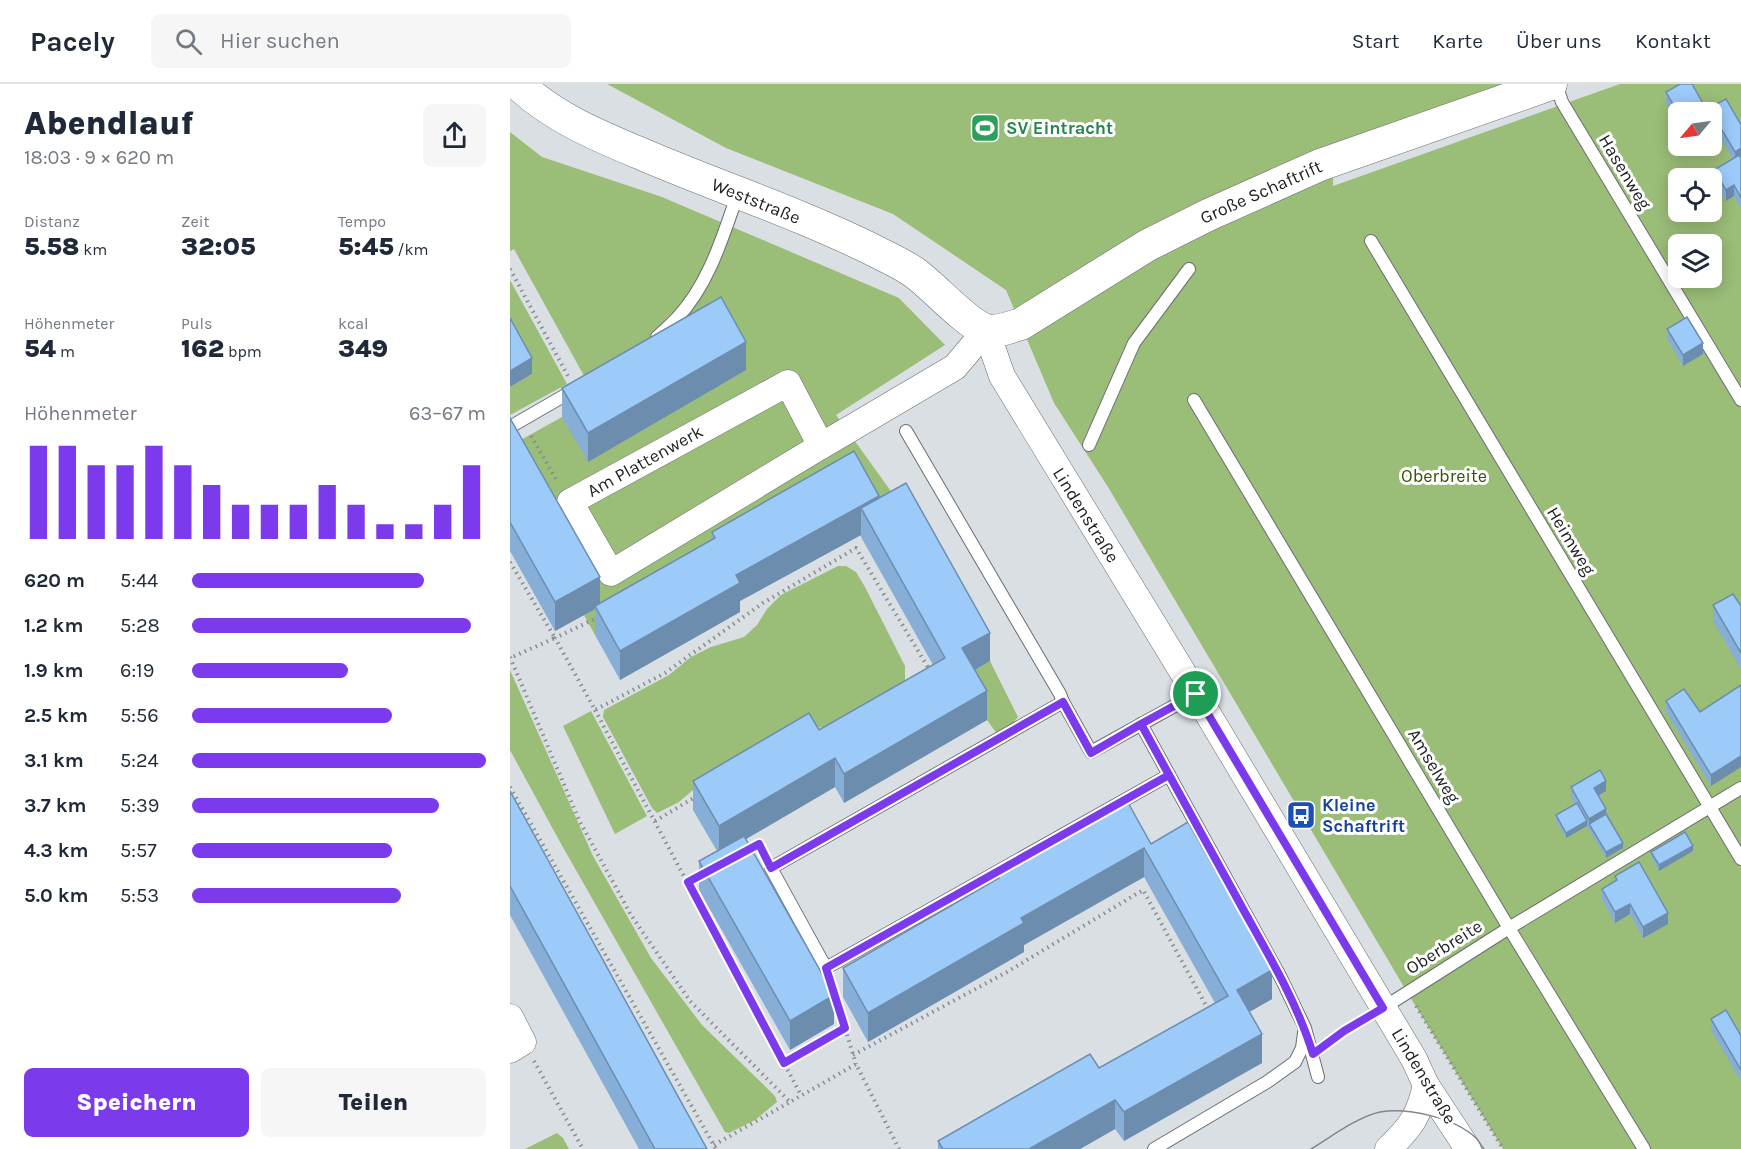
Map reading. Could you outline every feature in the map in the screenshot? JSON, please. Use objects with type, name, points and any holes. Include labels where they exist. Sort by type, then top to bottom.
[{"type":"street","name":"Weststraße","points":[[518,84],[544,105],[584,128],[700,179],[844,237],[894,261],[914,272],[975,324],[986,330]]},
{"type":"street","name":"Große Schaftrift","points":[[986,330],[1021,324],[1148,245],[1208,215],[1320,165],[1551,84]]},
{"type":"street","name":"Am Plattenwerk","points":[[821,446],[788,383],[570,502],[611,573],[955,367],[986,330]]},
{"type":"street","name":"Lindenstraße","points":[[986,330],[1002,376],[1196,694],[1414,1059],[1426,1085],[1468,1149]]},
{"type":"street","points":[[510,1017],[516,1046]]},
{"type":"street","points":[[1388,1149],[1410,1126],[1418,1113],[1426,1085]]},
{"type":"lane","name":"Hasenweg","points":[[1556,84],[1562,102],[1741,400]]},
{"type":"lane","points":[[646,345],[677,319],[693,299],[706,277],[738,193]]},
{"type":"lane","name":"Heimweg","points":[[1371,240],[1741,859]]},
{"type":"lane","points":[[1089,445],[1134,343],[1189,269]]},
{"type":"lane","points":[[510,427],[588,383]]},
{"type":"lane","name":"Amselweg","points":[[1194,400],[1509,928],[1644,1149]]},
{"type":"lane","points":[[906,431],[1060,694],[1091,753],[1196,694]]},
{"type":"lane","points":[[1063,702],[771,868],[826,968],[1169,775]]},
{"type":"lane","points":[[1141,724],[1281,978],[1305,1028],[1318,1077]]},
{"type":"lane","name":"Oberbreite","points":[[1383,1008],[1509,928],[1741,788]]},
{"type":"lane","points":[[1154,1149],[1267,1082],[1295,1062],[1302,1048],[1305,1028]]},
{"type":"path","points":[[510,269],[575,390]]},
{"type":"path","points":[[522,420],[570,502]]},
{"type":"path","points":[[595,710],[665,673],[763,603],[856,548],[931,671]]},
{"type":"path","points":[[510,562],[555,638],[656,821],[801,1095]]},
{"type":"path","points":[[601,616],[510,657],[579,820],[631,915],[690,1001],[790,1102]]},
{"type":"path","points":[[510,787],[715,1147],[856,1064]]},
{"type":"path","points":[[656,821],[707,790]]},
{"type":"path","points":[[739,855],[759,844],[771,868]]},
{"type":"path","points":[[688,882],[708,872]]},
{"type":"path","points":[[853,1055],[1007,972],[1143,890],[1214,1021]]},
{"type":"path","points":[[826,968],[856,1064],[899,1149]]},
{"type":"path","points":[[1407,992],[1503,1149]]},
{"type":"path","points":[[1313,1054],[1344,1031],[1383,1008]]},
{"type":"path","points":[[784,1063],[845,1028]]},
{"type":"path","points":[[516,1046],[583,1149]]},
{"type":"green space","name":"Oberbreite","points":[[607,84],[1503,84],[1333,145],[1333,186],[1620,84],[1741,84],[1741,1149],[1503,1149],[1407,992],[1108,487],[1054,403],[1006,290],[893,214],[726,148]]},
{"type":"green space","points":[[510,132],[542,157],[662,197],[899,298],[945,345],[836,415],[906,512],[715,567],[595,635],[584,615],[510,446],[562,417],[588,383],[514,249],[510,251]]},
{"type":"green space","points":[[510,280],[567,384],[510,415],[510,387],[532,374],[510,334]]},
{"type":"green space","points":[[838,566],[846,566],[856,572],[865,587],[905,666],[905,683],[826,727],[803,729],[693,790],[679,802],[657,813],[652,808],[603,717],[604,710],[669,675],[691,657],[711,647],[744,637],[757,625],[767,609],[781,595]]},
{"type":"green space","points":[[990,661],[1018,717],[1000,738],[962,677]]},
{"type":"green space","points":[[510,670],[593,856],[651,958],[702,1025],[775,1096],[777,1102],[755,1120],[729,1133],[725,1132],[560,842],[510,750]]},
{"type":"green space","points":[[591,711],[647,816],[615,834],[563,726]]},
{"type":"green space","points":[[557,1133],[569,1149],[525,1149]]},
{"type":"building","points":[[1680,84],[1692,84],[1702,102],[1672,102],[1666,92]]},
{"type":"building","points":[[1726,99],[1741,125],[1741,148],[1735,152],[1722,130],[1720,102]]},
{"type":"building","points":[[1739,155],[1741,158],[1741,198],[1734,185],[1726,190],[1722,183],[1722,168],[1717,168]]},
{"type":"building","points":[[721,297],[746,342],[588,433],[562,388]]},
{"type":"building","points":[[1687,317],[1703,343],[1683,355],[1667,329]]},
{"type":"building","points":[[510,318],[532,358],[510,371]]},
{"type":"building","points":[[510,418],[600,577],[555,602],[510,522]]},
{"type":"building","points":[[854,451],[879,496],[736,575],[740,583],[620,651],[595,606],[715,538],[712,532]]},
{"type":"building","points":[[906,483],[990,633],[962,648],[987,691],[844,774],[835,758],[719,826],[693,781],[809,713],[819,730],[945,658],[861,508]]},
{"type":"building","points":[[1733,594],[1741,606],[1741,653],[1713,605]]},
{"type":"building","points":[[1741,685],[1741,756],[1711,775],[1666,701],[1684,689],[1700,712]]},
{"type":"building","points":[[1600,770],[1606,781],[1594,788],[1606,809],[1589,819],[1571,787]]},
{"type":"building","points":[[510,791],[707,1149],[655,1149],[510,886]]},
{"type":"building","points":[[1126,799],[1151,844],[1188,822],[1272,970],[1237,990],[1262,1034],[1124,1112],[1115,1100],[1029,1149],[943,1149],[938,1141],[1090,1054],[1099,1068],[1228,996],[1144,848],[1021,918],[1024,923],[868,1013],[843,968],[999,878],[996,873]]},
{"type":"building","points":[[1577,803],[1587,821],[1566,833],[1556,815]]},
{"type":"building","points":[[1606,814],[1623,843],[1606,852],[1589,824]]},
{"type":"building","points":[[1685,832],[1693,846],[1659,865],[1651,852]]},
{"type":"building","points":[[744,836],[834,995],[790,1021],[699,861]]},
{"type":"building","points":[[1639,862],[1668,913],[1643,927],[1630,904],[1615,912],[1602,889],[1617,880],[1615,876]]},
{"type":"building","points":[[1726,1010],[1741,1036],[1741,1070],[1711,1019]]},
{"type":"tram line","points":[[1311,1149],[1362,1118],[1391,1111],[1417,1113],[1444,1120],[1467,1131],[1484,1149]]},
{"type":"place","name":"SV Eintracht","points":[[985,128]]},
{"type":"place","name":"Kleine Schaftrift","points":[[1301,815]]},
{"type":"route","points":[[1196,694],[1141,724],[1169,775],[826,968],[845,1028],[784,1063],[688,882],[759,844],[771,868],[1063,702],[1091,753],[1141,724],[1281,978],[1305,1028],[1313,1054],[1344,1031],[1383,1008],[1196,694]]}]
